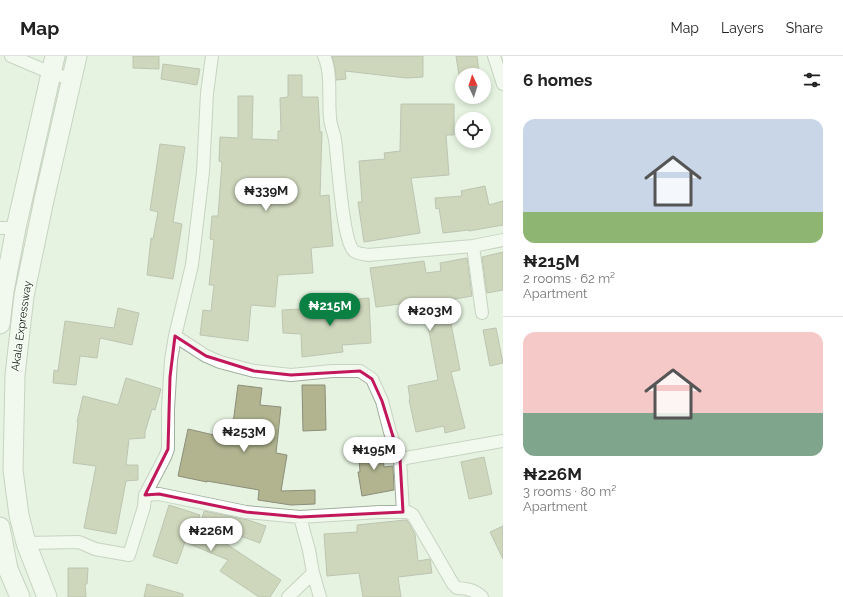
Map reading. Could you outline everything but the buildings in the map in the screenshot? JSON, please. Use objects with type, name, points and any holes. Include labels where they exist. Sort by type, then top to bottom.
[{"type":"main road","name":"Akala Expressway","points":[[47,597],[26,543],[19,515],[13,470],[15,375],[24,296],[70,79],[77,56]]},
{"type":"main road","name":"Akala Expressway","points":[[0,324],[4,291],[8,228],[33,158],[53,65]]},
{"type":"main road","points":[[0,527],[8,568],[20,597]]},
{"type":"street","points":[[11,56],[53,65],[70,79]]},
{"type":"street","points":[[26,543],[79,542],[95,548],[129,555],[144,506],[145,495],[168,449],[170,377],[175,336],[192,265],[203,172],[207,93],[212,56]]},
{"type":"street","points":[[324,56],[328,79],[330,117],[335,139],[344,221],[351,248],[354,252],[368,255],[473,246],[503,240]]},
{"type":"street","points":[[494,56],[503,84]]},
{"type":"street","points":[[473,246],[482,313]]},
{"type":"street","points":[[175,336],[206,356],[220,362],[254,371],[291,375],[360,370],[372,379],[382,401],[390,432],[400,459],[403,512]]},
{"type":"street","points":[[400,459],[503,441]]},
{"type":"street","points":[[145,495],[159,494],[246,512],[300,517],[403,512],[413,515],[453,584],[457,588],[464,588],[477,592],[482,597]]},
{"type":"street","points":[[300,517],[320,597]]},
{"type":"street","points":[[288,597],[313,573]]},
{"type":"highlighted area","points":[[175,336],[206,356],[254,371],[291,375],[360,371],[372,379],[382,401],[400,459],[403,512],[300,517],[246,512],[159,494],[145,495],[168,449],[170,377]]}]
